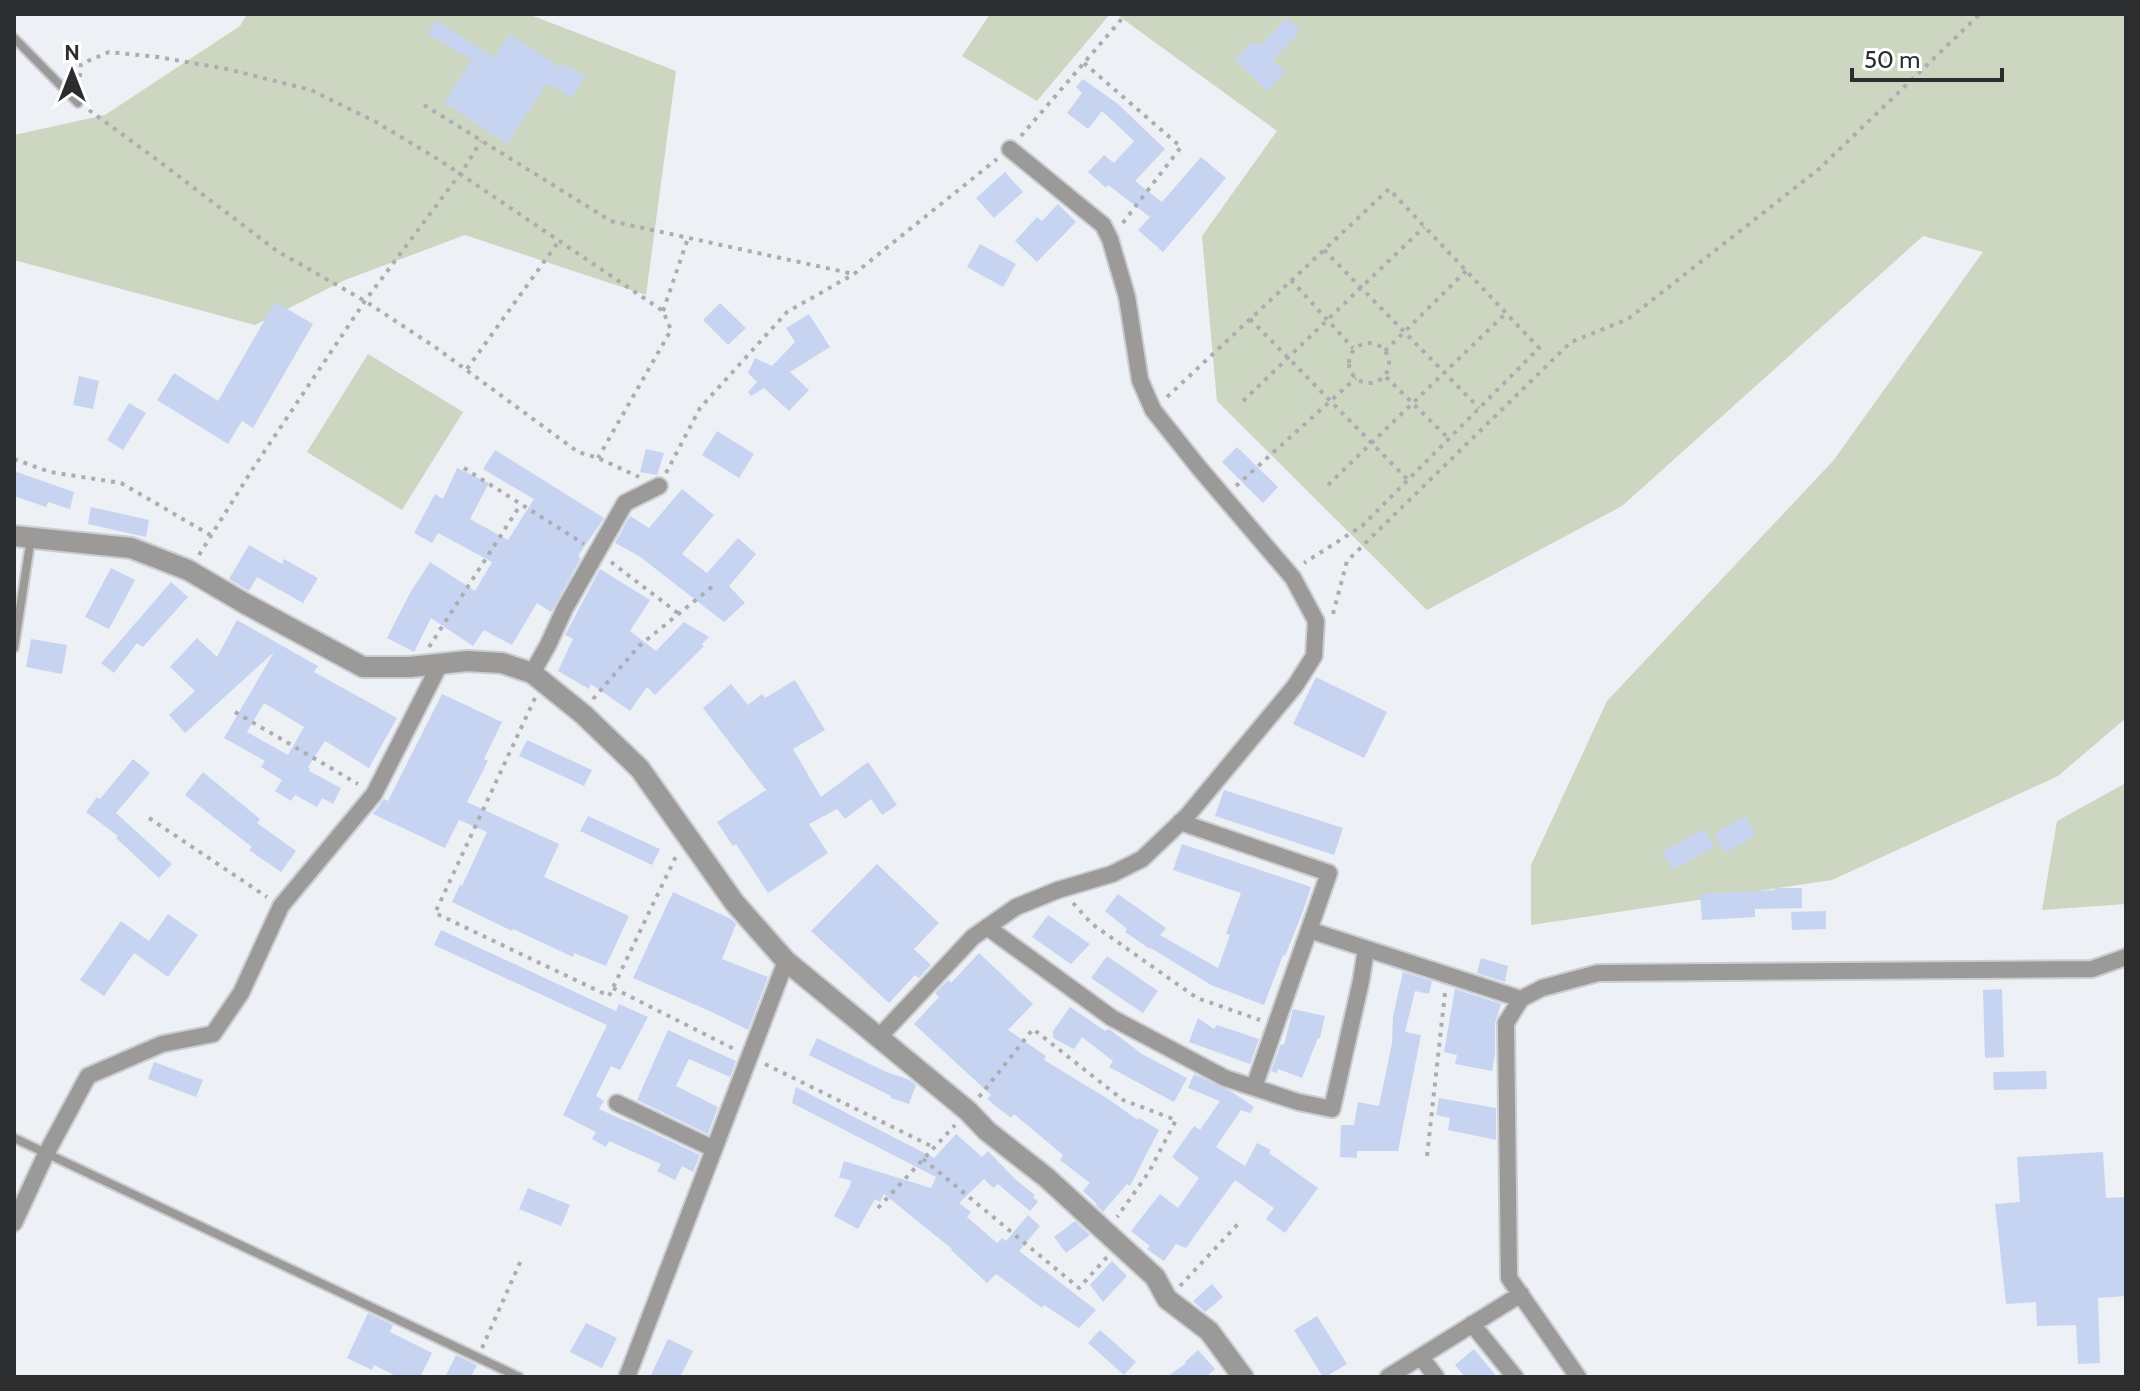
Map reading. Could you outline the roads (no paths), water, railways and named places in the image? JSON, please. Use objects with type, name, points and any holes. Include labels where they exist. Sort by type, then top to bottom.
[{"type":"street","points":[[880,1036],[973,937],[1016,907],[1112,874],[1142,859],[1180,822],[1295,686],[1314,656],[1316,621],[1293,578],[1153,410],[1140,380],[1127,297],[1103,225],[1010,149]]},
{"type":"street","points":[[537,677],[597,552],[625,503],[659,486]]},
{"type":"street","points":[[22,536],[131,548],[188,570],[363,667],[467,661],[502,663],[537,677],[582,713],[640,769],[734,902],[786,961],[880,1036],[987,1131],[1047,1178],[1155,1277],[1167,1299],[1209,1331],[1243,1377]]},
{"type":"street","points":[[14,1223],[46,1154],[88,1076],[162,1044],[213,1034],[241,993],[281,906],[374,794],[441,662]]},
{"type":"street","points":[[1180,822],[1329,873],[1254,1087]]},
{"type":"street","points":[[987,927],[1112,1018],[1225,1078],[1298,1102],[1332,1109],[1366,949]]},
{"type":"street","points":[[1309,930],[1521,999]]},
{"type":"street","points":[[1578,1377],[1509,1278],[1506,1023],[1521,999],[1542,988],[1598,973],[2092,969],[2126,957]]},
{"type":"street","points":[[627,1377],[786,961]]},
{"type":"street","points":[[617,1103],[714,1149]]},
{"type":"street","points":[[1388,1377],[1521,1294]]},
{"type":"street","points":[[1472,1324],[1515,1377]]},
{"type":"street","points":[[1421,1357],[1436,1377]]},
{"type":"lane","points":[[14,38],[78,103]]},
{"type":"lane","points":[[14,648],[22,536]]},
{"type":"lane","points":[[14,1138],[519,1377]]}]
